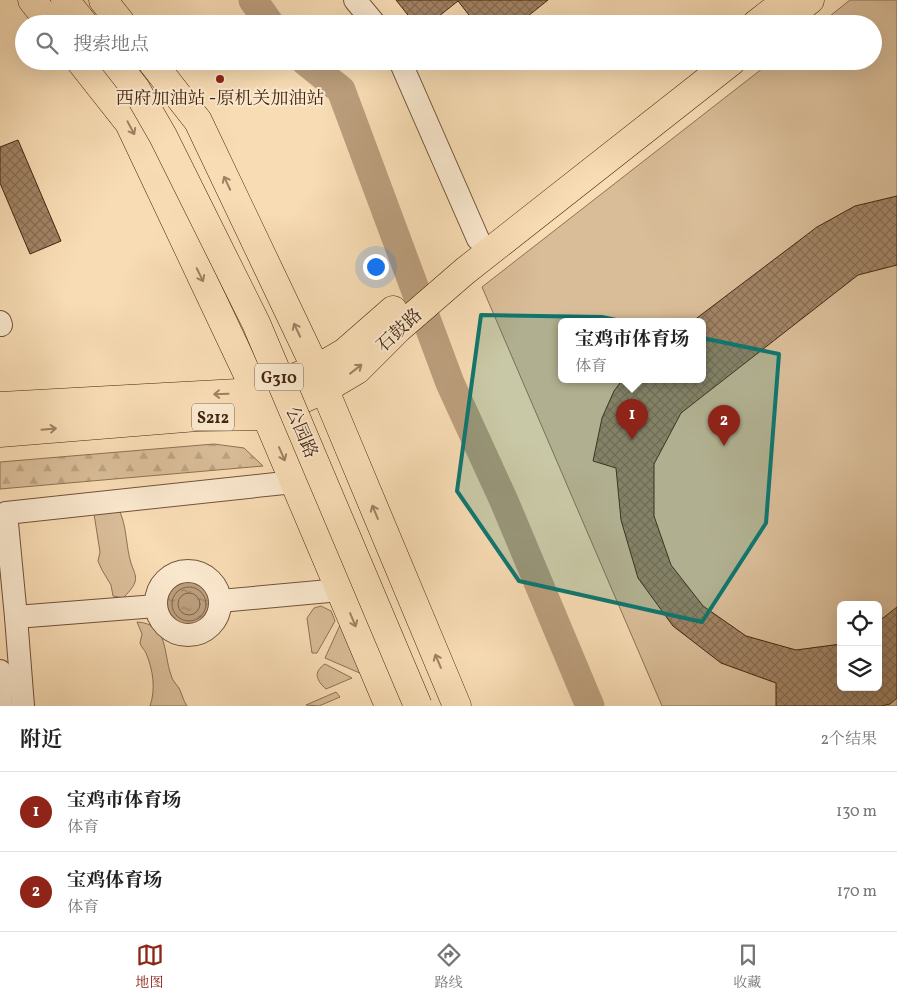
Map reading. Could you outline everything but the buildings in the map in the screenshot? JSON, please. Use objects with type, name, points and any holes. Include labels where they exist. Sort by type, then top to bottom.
[{"type":"main road","points":[[32,0],[44,15]]},
{"type":"main road","points":[[65,0],[77,15]]},
{"type":"main road","points":[[86,0],[98,15]]},
{"type":"main road","points":[[103,0],[115,15]]},
{"type":"main road","points":[[768,15],[787,0]]},
{"type":"main road","points":[[791,15],[810,0]]},
{"type":"main road","points":[[87,70],[129,123],[261,404],[389,706]]},
{"type":"main road","name":"公园路","points":[[121,70],[136,89],[163,136],[256,323],[418,706]]},
{"type":"main road","name":"公园路","points":[[142,70],[150,80],[177,128],[271,316],[436,706]]},
{"type":"main road","points":[[158,70],[198,121],[319,380],[457,706]]},
{"type":"main road","name":"石鼓路","points":[[460,264],[478,239],[696,70]]},
{"type":"main road","name":"石鼓路","points":[[0,433],[197,417],[261,404],[319,380],[345,352],[393,322],[460,264],[720,70]]},
{"type":"main road","name":"石鼓路","points":[[0,406],[261,404]]},
{"type":"lane","points":[[355,0],[367,15]]},
{"type":"lane","points":[[404,70],[478,239]]},
{"type":"lane","points":[[23,706],[16,617],[3,513],[294,482]]},
{"type":"lane","points":[[189,571],[199,573],[208,578],[215,586],[220,601],[218,616],[212,625],[194,634],[183,634],[173,631],[159,616],[156,606],[158,594],[165,581],[178,572],[189,571]]},
{"type":"lane","points":[[220,601],[340,590]]},
{"type":"lane","points":[[16,617],[156,606]]},
{"type":"lane","points":[[0,671],[2,706]]},
{"type":"highlighted area","points":[[481,315],[602,317],[779,354],[766,523],[702,622],[519,581],[457,491]]},
{"type":"green space","points":[[850,0],[897,0],[897,706],[662,706],[482,287],[760,70],[882,70],[882,15],[831,15]]},
{"type":"green space","points":[[214,444],[244,448],[263,466],[0,489],[0,462]]},
{"type":"green space","points":[[120,512],[124,524],[129,557],[136,577],[130,591],[123,598],[113,596],[111,585],[98,561],[100,552],[94,514]]},
{"type":"green space","points":[[321,606],[331,611],[335,621],[317,653],[312,653],[307,618],[314,608]]},
{"type":"green space","points":[[137,622],[155,628],[160,634],[172,677],[187,706],[150,706],[153,693],[152,673],[146,653],[140,643],[142,634]]},
{"type":"green space","points":[[341,623],[362,674],[325,658]]},
{"type":"green space","points":[[325,664],[352,678],[326,689],[317,676],[321,667]]},
{"type":"green space","points":[[336,692],[340,697],[319,706],[306,705]]},
{"type":"water","points":[[193,582],[205,588],[210,595],[210,613],[205,620],[198,625],[185,626],[177,623],[170,616],[167,600],[170,592],[177,585]]},
{"type":"waterway","points":[[253,0],[264,15]]},
{"type":"waterway","points":[[316,70],[341,90],[450,383],[504,501],[590,706]]},
{"type":"place","name":"西府加油站 -原机关加油站","points":[[220,79]]},
{"type":"place","name":"宝鸡市体育场","points":[[632,440]]},
{"type":"place","name":"宝鸡体育场","points":[[724,446]]}]
